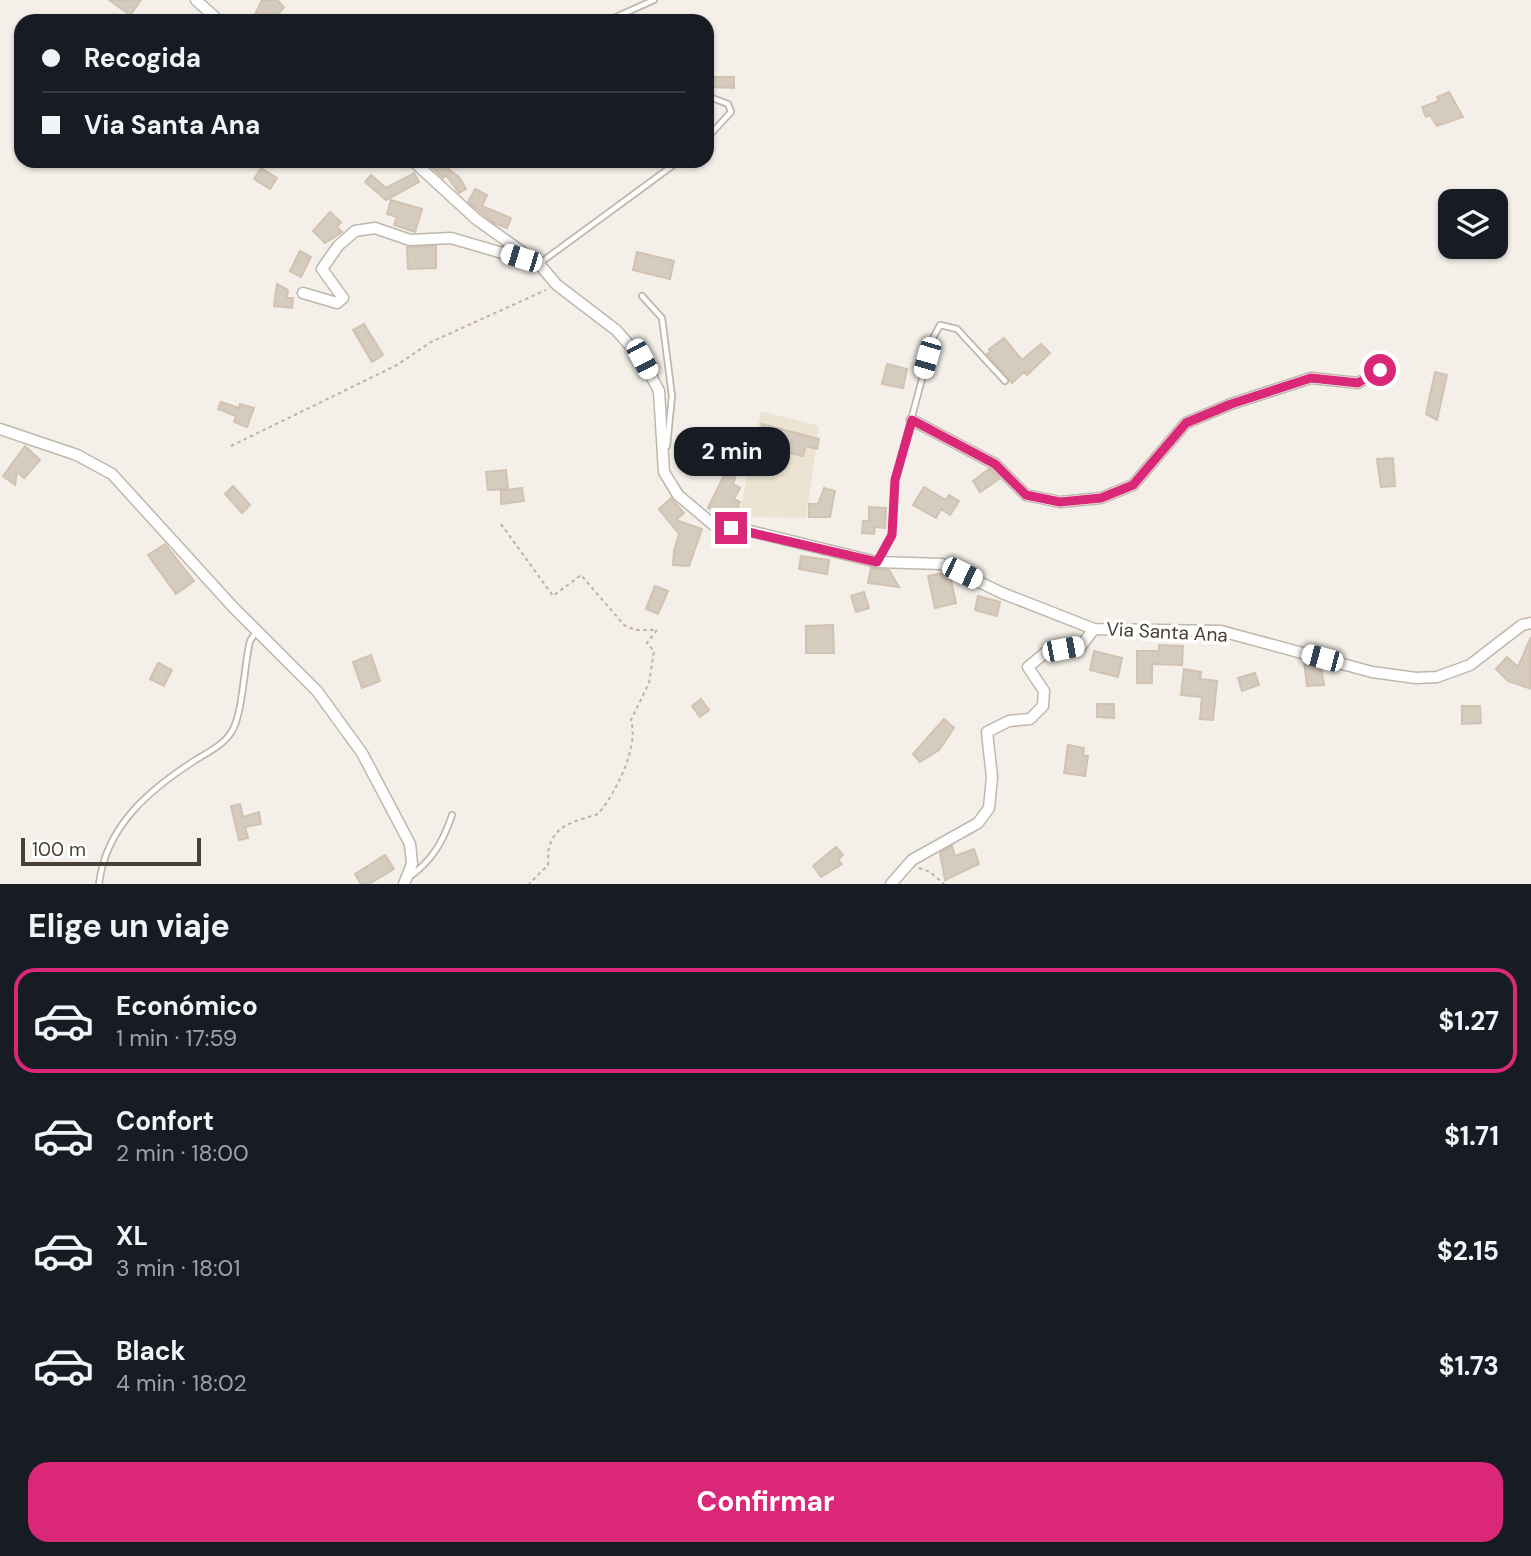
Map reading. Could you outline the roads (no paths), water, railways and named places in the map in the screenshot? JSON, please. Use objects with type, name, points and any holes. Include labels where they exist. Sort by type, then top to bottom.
[{"type":"street","points":[[196,0],[211,14]]},
{"type":"street","points":[[421,168],[476,219],[539,264],[557,285],[616,330],[642,359],[659,391],[664,472]]},
{"type":"street","points":[[303,293],[337,303],[343,298],[322,269],[338,246],[355,231],[375,228],[410,240],[451,238],[539,264]]},
{"type":"street","points":[[912,420],[995,464],[1026,495],[1060,502],[1101,498],[1133,485],[1186,423],[1231,404],[1311,378],[1358,383],[1380,370],[1384,360]]},
{"type":"street","points":[[0,429],[77,454],[112,474],[256,631],[317,691],[362,753],[410,845],[412,864],[406,881]]},
{"type":"street","name":"Via Santa Ana","points":[[664,472],[678,495],[716,527],[746,530],[877,562],[942,564],[1002,593],[1094,629],[1221,631],[1372,672],[1416,678],[1437,677],[1470,666],[1522,625],[1531,623]]},
{"type":"street","points":[[891,884],[908,865],[933,846],[978,823],[989,808],[992,790],[987,732],[1009,721],[1030,719],[1042,706],[1044,691],[1038,678],[1028,667],[1045,653],[1081,646],[1094,629]]},
{"type":"lane","points":[[623,14],[654,0]]},
{"type":"lane","points":[[714,99],[728,104],[731,112],[714,130]]},
{"type":"lane","points":[[539,264],[669,168]]},
{"type":"lane","points":[[642,296],[662,318],[672,396],[664,472]]},
{"type":"lane","points":[[877,562],[892,535],[895,480],[933,338],[940,326],[957,329],[1005,381]]},
{"type":"lane","points":[[99,884],[107,852],[132,810],[160,783],[222,744],[231,733],[238,714],[250,641],[256,631]]},
{"type":"lane","points":[[406,881],[426,865],[444,840],[452,815]]}]
